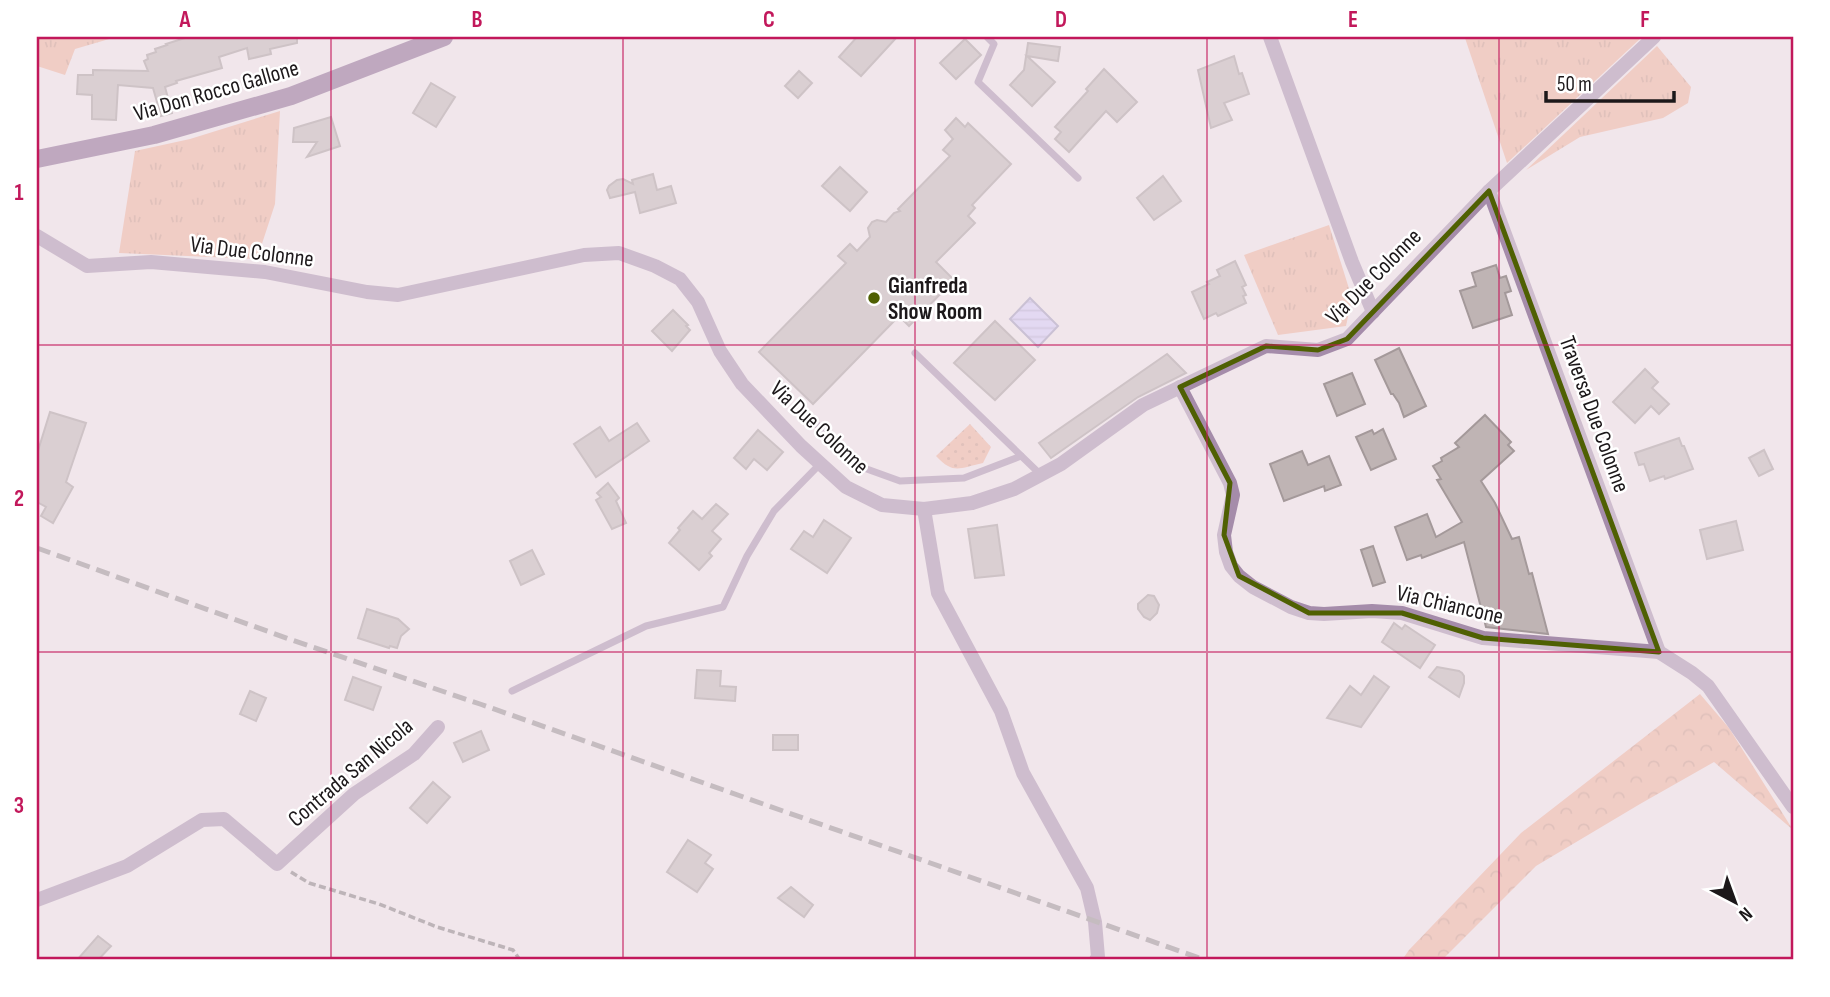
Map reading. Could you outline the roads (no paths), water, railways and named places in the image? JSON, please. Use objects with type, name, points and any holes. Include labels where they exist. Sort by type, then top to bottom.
[{"type":"main road","name":"Via Don Rocco Gallone","points":[[37,159],[154,135],[291,96],[444,37]]},
{"type":"street","points":[[1270,37],[1373,312]]},
{"type":"street","name":"Via Due Colonne","points":[[37,236],[86,266],[151,262],[265,272],[367,292],[398,295],[584,255],[619,253],[655,266],[680,279],[698,302],[720,351],[741,384],[801,446],[846,487],[881,506],[924,509],[972,503],[1014,489],[1061,464],[1143,405],[1266,346],[1318,350],[1347,340],[1489,191],[1654,37]]},
{"type":"street","name":"Traversa Due Colonne","points":[[1489,191],[1659,652]]},
{"type":"street","name":"Via Chiancone","points":[[1180,387],[1230,483],[1233,495],[1224,535],[1226,552],[1231,566],[1253,587],[1291,607],[1309,613],[1402,613],[1483,638],[1659,652],[1708,686],[1793,807]]},
{"type":"street","points":[[924,509],[938,593],[1001,711],[1023,773],[1087,888],[1095,922],[1096,960]]},
{"type":"street","name":"Contrada San Nicola","points":[[37,900],[127,866],[202,820],[224,819],[277,864],[354,794],[414,754],[438,727]]},
{"type":"lane","points":[[987,37],[994,44],[978,82],[1078,178]]},
{"type":"lane","points":[[915,354],[1041,475]]},
{"type":"lane","points":[[814,422],[864,468],[900,481],[964,478],[1021,456]]},
{"type":"lane","points":[[512,691],[646,626],[723,607],[747,556],[774,511],[820,464]]},
{"type":"railway","points":[[37,548],[1205,960]]},
{"type":"place","name":"Gianfreda Show Room","points":[[874,298]]}]
